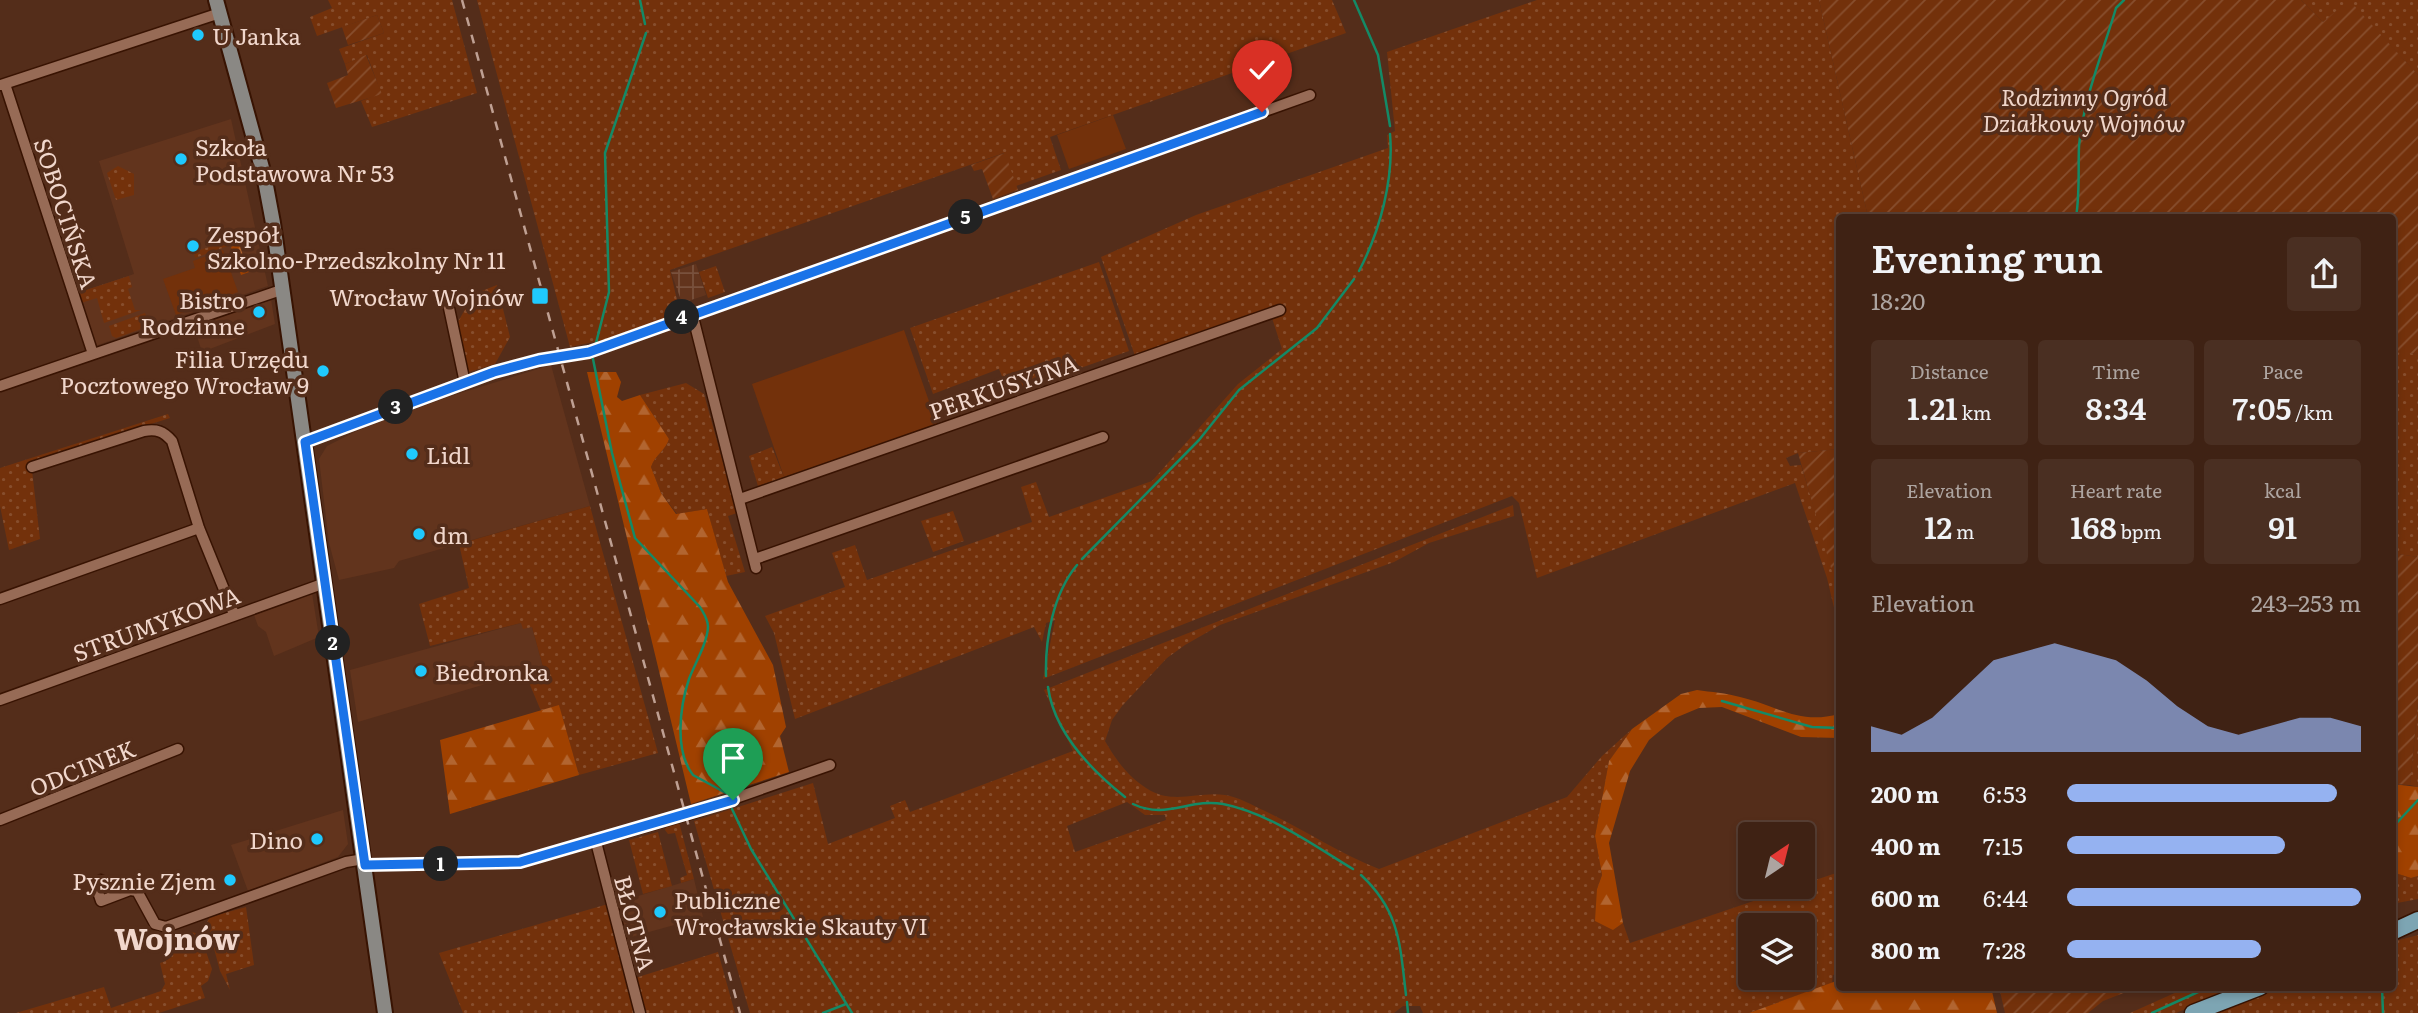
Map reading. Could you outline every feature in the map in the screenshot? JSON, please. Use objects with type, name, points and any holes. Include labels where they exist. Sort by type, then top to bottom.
[{"type":"main road","points":[[218,6],[265,181],[284,289],[386,1013]]},
{"type":"main road","points":[[2396,930],[2415,923]]},
{"type":"main road","points":[[2193,1013],[2250,991]]},
{"type":"street","points":[[2,85],[218,6]]},
{"type":"street","name":"SOBOCIŃSKA","points":[[2,85],[93,354]]},
{"type":"street","points":[[305,442],[525,363],[589,352],[692,313],[1310,95]]},
{"type":"street","points":[[0,386],[284,289]]},
{"type":"street","points":[[449,308],[465,383]]},
{"type":"street","name":"PERKUSYJNA","points":[[740,499],[1280,310]]},
{"type":"street","points":[[692,313],[755,563],[1103,437]]},
{"type":"street","points":[[32,467],[155,429],[172,441],[200,528],[234,614]]},
{"type":"street","points":[[0,599],[200,528]]},
{"type":"street","name":"STRUMYKOWA","points":[[0,700],[325,583]]},
{"type":"street","name":"ODCINEK","points":[[0,820],[178,749]]},
{"type":"street","points":[[101,880],[96,886],[101,901],[130,890],[137,891],[152,919],[160,926],[174,926],[346,862],[520,862],[720,804],[830,765]]},
{"type":"street","name":"BŁOTNA","points":[[596,842],[640,1013]]},
{"type":"shaded area","name":"Zespół Szkolno-Przedszkolny Nr 11","points":[[231,119],[268,286],[95,346],[77,293],[134,274],[99,161]]},
{"type":"shaded area","points":[[696,264],[706,295],[682,303],[671,272]]},
{"type":"shaded area","points":[[271,299],[275,324],[202,352],[194,327]]},
{"type":"shaded area","points":[[551,365],[590,506],[399,561],[394,568],[339,580],[329,543],[319,459],[327,446],[361,429],[448,397]]},
{"type":"shaded area","points":[[312,593],[319,637],[274,656],[266,632],[258,626],[254,615]]},
{"type":"shaded area","points":[[521,623],[532,627],[543,667],[358,722],[350,670]]},
{"type":"shaded area","points":[[343,810],[348,844],[338,857],[248,891],[231,845]]},
{"type":"shaded area","name":"Publiczne Wrocławskie Skauty VI","points":[[694,879],[703,917],[624,939],[615,903]]},
{"type":"green space","points":[[328,0],[452,0],[477,93],[372,127],[361,101],[381,93],[367,55],[345,64],[339,49],[384,33],[377,15],[317,36],[310,17],[332,8]]},
{"type":"green space","points":[[477,0],[1332,0],[1346,33],[1050,137],[1061,170],[1016,186],[1004,153],[670,270],[680,313],[603,340],[570,347]]},
{"type":"green space","points":[[1537,0],[1819,0],[1867,214],[1836,214],[1836,449],[1798,453],[1786,458],[1790,466],[1801,465],[1836,579],[1836,616],[1827,578],[1795,483],[1537,578],[1519,503],[1512,496],[1043,679],[1055,620],[1046,623],[1042,642],[1034,627],[795,719],[774,633],[765,616],[845,587],[832,553],[855,545],[867,580],[1032,522],[1021,487],[1036,482],[1049,517],[1152,481],[1238,384],[1282,349],[1272,318],[1282,312],[1279,305],[1135,356],[1101,257],[1196,215],[1388,148],[1387,135],[1395,131],[1387,52]]},
{"type":"green space","name":"Rodzinny Ogród Działkowy Wojnów","points":[[1819,0],[2301,0],[2323,22],[2349,0],[2418,75],[2418,354],[2396,352],[2396,214],[1867,214]]},
{"type":"green space","points":[[2301,0],[2418,0],[2418,75],[2349,1],[2323,22]]},
{"type":"green space","points":[[377,15],[384,33],[348,45],[342,27]]},
{"type":"green space","points":[[366,55],[382,94],[336,108],[327,83],[348,75],[345,64]]},
{"type":"green space","points":[[1113,115],[1126,149],[1069,169],[1057,135]]},
{"type":"green space","points":[[1005,153],[1018,190],[993,199],[982,169],[974,171],[971,165]]},
{"type":"green space","points":[[118,166],[134,174],[134,195],[116,200],[107,173]]},
{"type":"green space","points":[[237,238],[239,242],[195,258],[194,252]]},
{"type":"green space","points":[[239,244],[249,272],[241,275],[231,247]]},
{"type":"green space","points":[[223,250],[238,292],[176,315],[163,279],[195,268],[193,261]]},
{"type":"green space","points":[[1099,262],[1129,351],[1009,393],[999,369],[933,394],[910,328]]},
{"type":"green space","points":[[716,266],[725,292],[708,298],[699,272]]},
{"type":"green space","points":[[129,276],[132,287],[128,289],[135,310],[141,310],[104,323],[97,298],[81,303],[77,293]]},
{"type":"green space","points":[[497,285],[510,337],[495,364],[466,373],[456,325],[474,294]]},
{"type":"green space","points":[[145,313],[149,323],[155,324],[116,338],[112,336],[109,326]]},
{"type":"green space","points":[[904,330],[937,424],[784,477],[752,384]]},
{"type":"green space","points":[[2396,351],[2418,354],[2418,557],[2396,554]]},
{"type":"green space","points":[[587,372],[616,372],[621,382],[617,397],[622,401],[640,395],[669,439],[651,467],[661,493],[676,514],[707,509],[728,582],[773,665],[786,727],[780,736],[789,772],[691,804]]},
{"type":"green space","points":[[686,383],[704,394],[737,513],[728,516],[745,572],[726,576],[707,509],[677,514],[661,493],[651,467],[669,439],[640,395]]},
{"type":"green space","points":[[168,414],[170,418],[31,462],[40,539],[9,550],[0,506],[0,468]]},
{"type":"green space","points":[[772,447],[784,477],[758,486],[749,456]]},
{"type":"green space","points":[[1836,449],[1836,586],[1798,453]]},
{"type":"green space","points":[[1513,505],[1514,516],[1429,543],[1394,562],[1220,625],[1185,645],[1167,658],[1112,720],[1105,741],[1114,756],[1137,781],[1160,795],[1179,797],[1216,794],[1235,798],[1379,869],[1567,797],[1602,756],[1632,729],[1609,761],[1595,836],[1602,875],[1597,889],[1613,930],[1623,923],[1630,943],[1757,900],[1815,900],[1815,880],[1836,873],[1836,974],[1833,975],[1832,983],[1815,989],[1815,913],[1738,913],[1738,990],[1813,990],[1749,1013],[1423,1013],[1420,1006],[1403,1006],[1394,1013],[750,1013],[694,821],[813,783],[828,844],[895,818],[890,806],[905,800],[910,812],[1073,751],[1044,690]],"holes":[[[1127,802],[1145,815],[1165,815],[1166,820],[1075,852],[1067,826]]]},
{"type":"green space","points":[[590,506],[658,753],[579,775],[559,706],[541,711],[525,673],[543,667],[532,627],[523,629],[521,623],[430,646],[419,604],[469,588],[459,544]]},
{"type":"green space","points":[[953,511],[964,541],[933,552],[921,521]]},
{"type":"green space","points":[[2396,554],[2418,557],[2418,702],[2410,785],[2396,784]]},
{"type":"green space","points":[[1697,690],[1735,696],[1800,716],[1836,715],[1836,738],[1801,737],[1722,707],[1699,708],[1675,718],[1649,740],[1630,771],[1609,843],[1623,923],[1613,930],[1595,921],[1597,889],[1602,875],[1595,836],[1609,761],[1632,729],[1681,694]]},
{"type":"green space","points":[[2418,702],[2418,787],[2410,785]]},
{"type":"green space","points":[[559,705],[579,775],[450,814],[440,740]]},
{"type":"green space","points":[[2396,784],[2418,787],[2418,876],[2411,878],[2396,873]]},
{"type":"green space","points":[[679,822],[694,879],[681,883],[680,878],[687,875],[675,833],[668,834],[665,830],[666,825]]},
{"type":"green space","points":[[658,832],[672,886],[643,894],[629,840]]},
{"type":"green space","points":[[2396,873],[2411,878],[2418,876],[2418,899],[2396,903]]},
{"type":"green space","points":[[608,904],[636,1013],[463,1013],[439,953]]},
{"type":"green space","points":[[246,907],[254,965],[226,974],[230,990],[220,971],[207,922],[210,917]]},
{"type":"green space","points":[[175,930],[176,934],[187,931],[200,934],[212,969],[208,981],[201,986],[205,998],[159,1013],[16,1013],[104,987],[111,1008],[161,991],[165,984],[160,963],[166,961],[162,938]]},
{"type":"green space","points":[[2418,935],[2418,1013],[2215,1013],[2274,991],[2396,991],[2396,941]]},
{"type":"green space","points":[[718,952],[735,1013],[644,1013],[635,978]]},
{"type":"green space","points":[[1836,981],[1836,991],[1992,991],[1997,1013],[1749,1013]]},
{"type":"green space","points":[[2000,991],[2129,991],[2103,1001],[2088,1013],[2005,1013]]},
{"type":"green space","points":[[2179,991],[2228,991],[2176,1013],[2130,1013]]},
{"type":"waterway","points":[[640,0],[645,24]]},
{"type":"waterway","points":[[1354,0],[1378,55],[1390,126]]},
{"type":"waterway","points":[[2076,214],[2079,146],[2085,111],[2116,8],[2124,0]]},
{"type":"waterway","points":[[596,343],[609,292],[605,153],[646,33]]},
{"type":"waterway","points":[[1359,271],[1384,204],[1390,169],[1390,134]]},
{"type":"waterway","points":[[1082,559],[1199,440],[1239,390],[1317,328],[1354,279]]},
{"type":"waterway","points":[[593,359],[612,453],[635,538],[700,607],[706,617],[708,627],[705,640],[686,690],[681,715],[681,741],[683,754],[693,775],[726,793]]},
{"type":"waterway","points":[[1046,676],[1049,632],[1056,603],[1077,565]]},
{"type":"waterway","points":[[1048,687],[1058,719],[1076,749],[1099,775],[1125,797]]},
{"type":"waterway","points":[[1722,701],[1812,727],[1836,728]]},
{"type":"waterway","points":[[2396,824],[2418,800]]},
{"type":"waterway","points":[[1133,804],[1156,810],[1211,803],[1240,808],[1274,822],[1353,869]]},
{"type":"waterway","points":[[732,809],[751,849],[852,1013]]},
{"type":"waterway","points":[[1361,875],[1374,888],[1391,916],[1399,945],[1406,995]]},
{"type":"waterway","points":[[2152,1013],[2200,991]]},
{"type":"waterway","points":[[2382,991],[2383,1013]]},
{"type":"waterway","points":[[1407,1002],[1408,1013]]},
{"type":"waterway","points":[[823,1013],[846,1004]]},
{"type":"railway","points":[[462,0],[740,1013]]},
{"type":"place","name":"U Janka","points":[[198,35]]},
{"type":"place","name":"Szkoła Podstawowa Nr 53","points":[[181,159]]},
{"type":"place","name":"Zespół Szkolno-Przedszkolny Nr 11","points":[[193,246]]},
{"type":"place","name":"Wrocław Wojnów","points":[[540,296]]},
{"type":"place","name":"Bistro Rodzinne","points":[[259,312]]},
{"type":"place","name":"Filia Urzędu Pocztowego Wrocław 9","points":[[323,371]]},
{"type":"place","name":"Lidl","points":[[412,454]]},
{"type":"place","name":"dm","points":[[419,534]]},
{"type":"place","name":"Biedronka","points":[[421,671]]},
{"type":"place","name":"Dino","points":[[317,839]]},
{"type":"place","name":"Pysznie Zjem","points":[[230,880]]},
{"type":"place","name":"Publiczne Wrocławskie Skauty VI","points":[[660,912]]},
{"type":"district","name":"Wojnów","points":[[177,937]]},
{"type":"route","points":[[733,800],[686,816],[520,862],[365,865],[305,442],[322,439],[358,421],[494,372],[539,360],[589,352],[692,313],[1262,112]]}]
